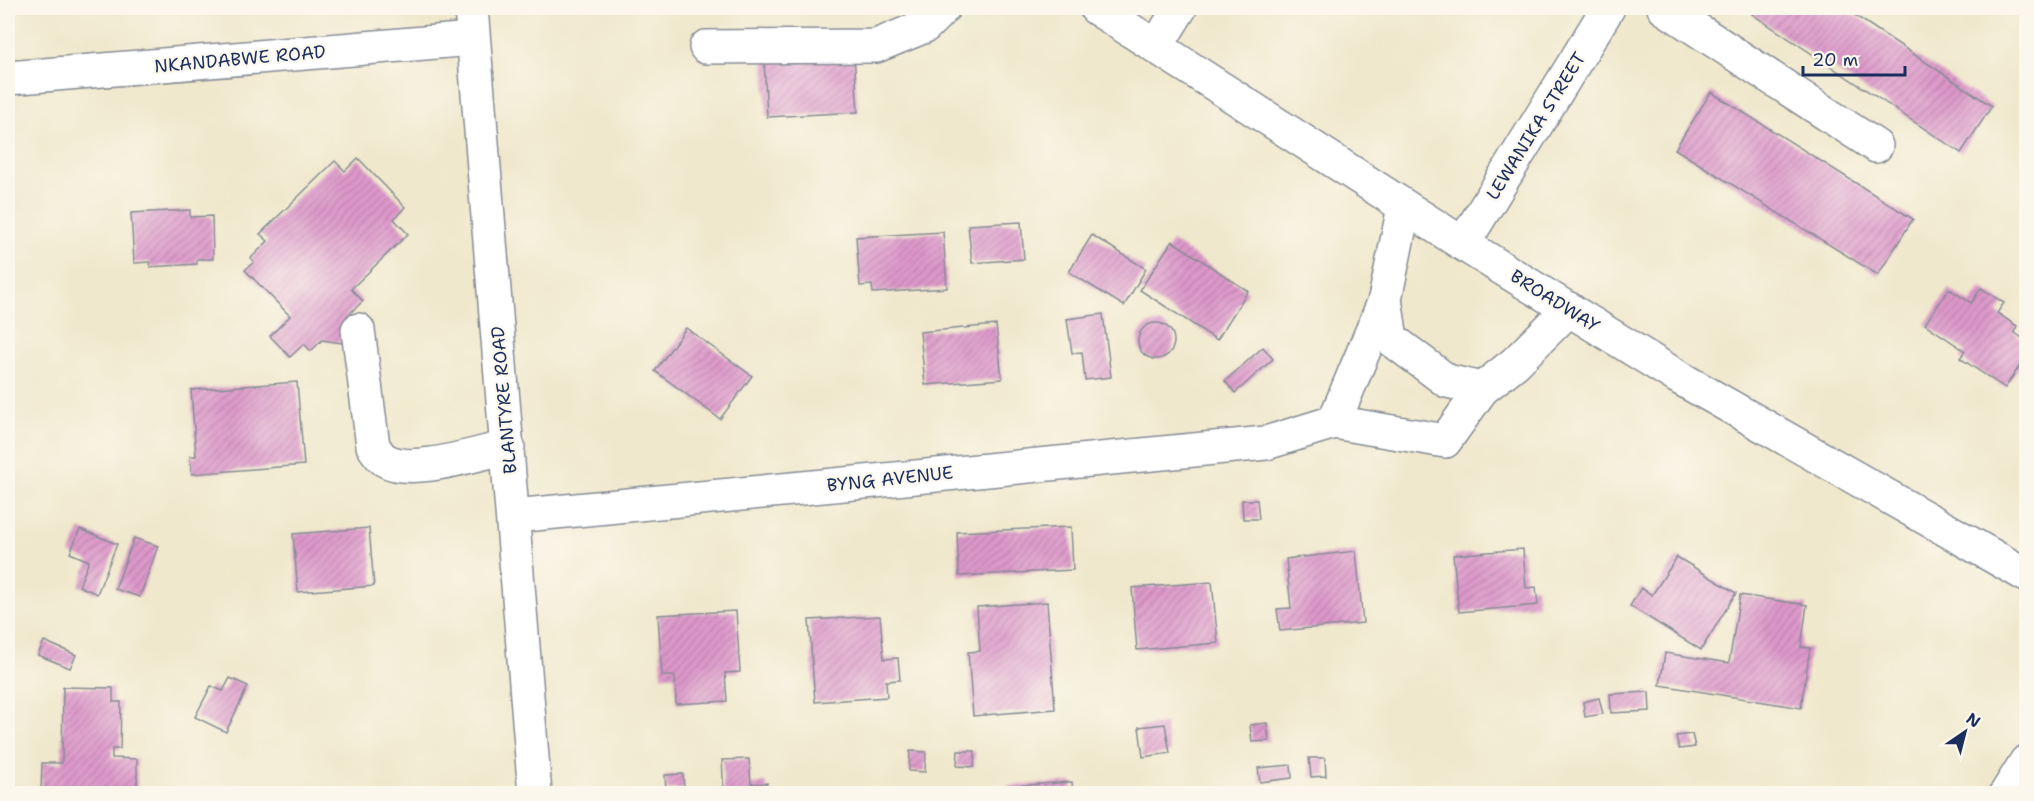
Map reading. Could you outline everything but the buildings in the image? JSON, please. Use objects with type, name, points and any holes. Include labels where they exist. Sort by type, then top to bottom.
[{"type":"street","points":[[706,47],[876,46],[925,26],[943,8]]},
{"type":"street","name":"BROADWAY","points":[[1096,8],[1157,45],[1404,207],[1678,377],[2026,575]]},
{"type":"street","points":[[1157,45],[1180,8]]},
{"type":"street","name":"LEWANIKA STREET","points":[[1463,244],[1608,8]]},
{"type":"street","points":[[1664,8],[1876,146]]},
{"type":"street","name":"NKANDABWE ROAD","points":[[8,78],[471,23]]},
{"type":"street","name":"BLANTYRE ROAD","points":[[471,23],[514,516],[535,794]]},
{"type":"street","points":[[1404,207],[1385,299],[1334,422],[1445,441],[1482,389],[1515,363],[1569,309]]},
{"type":"street","points":[[1385,299],[1391,339],[1447,381],[1482,389]]},
{"type":"street","points":[[358,330],[372,446],[383,459],[403,466],[420,465],[508,447]]},
{"type":"street","name":"BYNG AVENUE","points":[[514,516],[1266,443],[1334,422]]},
{"type":"street","points":[[2006,794],[2026,762]]}]
